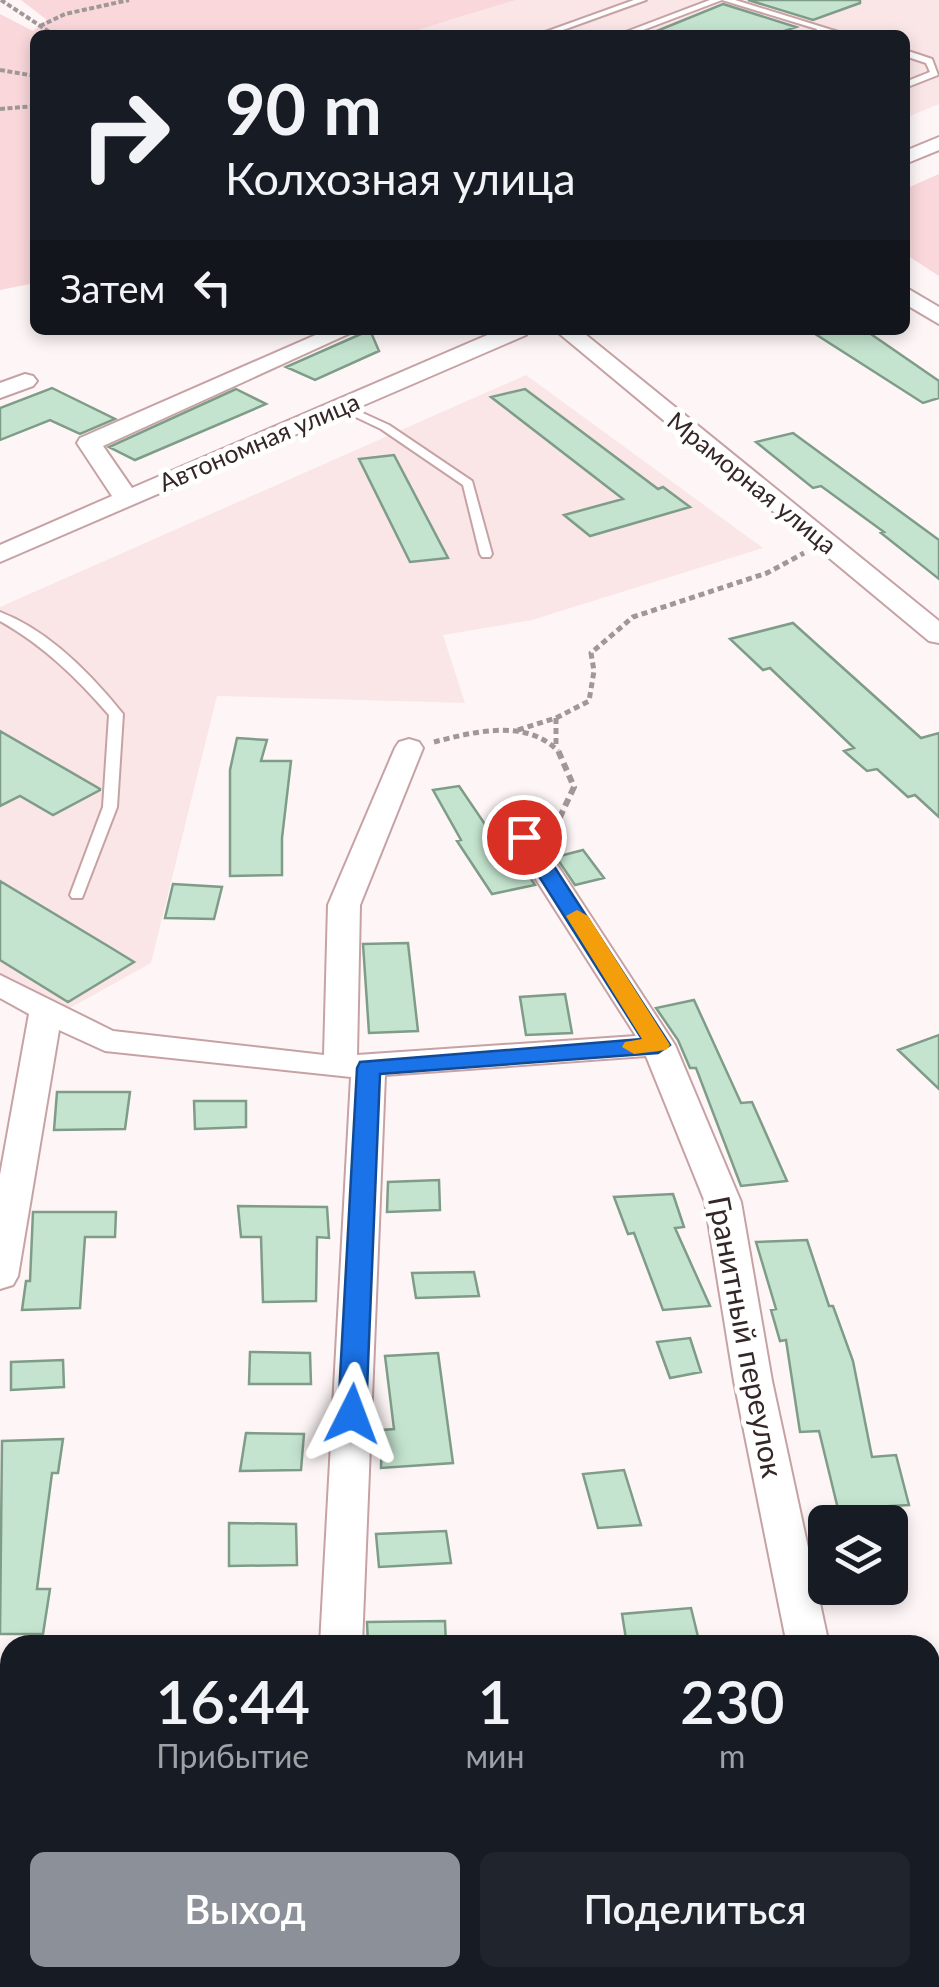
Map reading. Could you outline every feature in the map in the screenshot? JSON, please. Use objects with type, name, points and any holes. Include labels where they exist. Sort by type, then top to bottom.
[{"type":"street","points":[[910,156],[939,144]]},
{"type":"street","points":[[910,297],[939,317]]},
{"type":"street","points":[[126,498],[89,443],[335,335]]},
{"type":"street","name":"Мраморная улица","points":[[572,335],[939,636]]},
{"type":"street","name":"Автономная улица","points":[[0,554],[343,407],[480,336]]},
{"type":"street","points":[[0,392],[25,381]]},
{"type":"street","points":[[341,1635],[354,1067],[344,905],[408,748]]},
{"type":"street","name":"Гранитный переулок","points":[[524,837],[658,1045],[723,1202],[752,1381],[806,1635]]},
{"type":"street","points":[[0,985],[105,1041],[354,1067],[658,1045]]},
{"type":"street","points":[[0,1276],[46,1012]]},
{"type":"lane","points":[[555,30],[642,0]]},
{"type":"lane","points":[[636,30],[718,0]]},
{"type":"lane","points":[[726,0],[828,30]]},
{"type":"lane","points":[[910,55],[929,61],[936,74],[910,83]]},
{"type":"lane","points":[[343,407],[385,427],[468,484],[486,554]]},
{"type":"lane","points":[[0,616],[54,649],[82,674],[116,714],[110,807],[78,896]]},
{"type":"path","points":[[1,0],[46,30]]},
{"type":"path","points":[[40,26],[65,14],[128,0]]},
{"type":"path","points":[[0,70],[30,75]]},
{"type":"path","points":[[0,109],[30,106]]},
{"type":"path","points":[[408,748],[472,732],[518,730],[556,718],[589,701],[594,671],[591,653],[633,616],[767,573],[826,544]]},
{"type":"path","points":[[524,837],[560,817],[574,787],[556,747],[556,718]]},
{"type":"path","points":[[518,730],[556,747]]},
{"type":"shaded area","points":[[21,0],[516,0],[417,30],[34,30],[47,20]]},
{"type":"shaded area","points":[[516,0],[939,0],[939,104],[910,116],[910,30],[417,30]]},
{"type":"shaded area","points":[[0,14],[31,30],[30,284],[0,290]]},
{"type":"shaded area","points":[[939,174],[939,276],[910,257],[910,187]]},
{"type":"shaded area","points":[[526,375],[763,548],[532,620],[443,635],[465,703],[217,696],[151,963],[61,1013],[0,977],[0,607]]},
{"type":"building","points":[[748,0],[860,0],[860,3],[813,20]]},
{"type":"building","points":[[723,4],[796,27],[787,30],[659,30]]},
{"type":"building","points":[[359,335],[372,335],[379,351],[315,380],[286,367]]},
{"type":"building","points":[[817,335],[872,335],[939,381],[939,398],[923,403]]},
{"type":"building","points":[[52,388],[115,419],[80,434],[50,420],[0,440],[0,408]]},
{"type":"building","points":[[236,389],[266,404],[135,460],[109,447]]},
{"type":"building","points":[[525,389],[658,489],[663,487],[690,507],[590,536],[564,515],[623,499],[491,397]]},
{"type":"building","points":[[793,433],[939,540],[939,579],[881,533],[884,532],[821,486],[813,488],[756,442]]},
{"type":"building","points":[[394,455],[448,558],[410,562],[359,459]]},
{"type":"building","points":[[793,623],[921,738],[939,733],[939,817],[915,795],[908,797],[877,769],[867,771],[844,751],[854,748],[770,668],[763,670],[730,639]]},
{"type":"building","points":[[0,731],[100,790],[53,815],[20,796],[0,806]]},
{"type":"building","points":[[237,738],[267,740],[261,761],[291,761],[282,875],[230,876],[230,770]]},
{"type":"building","points":[[459,786],[514,867],[522,865],[535,885],[492,894],[457,841],[461,840],[433,790]]},
{"type":"building","points":[[583,850],[604,878],[575,885],[556,857]]},
{"type":"building","points":[[0,881],[134,962],[68,1002],[0,960]]},
{"type":"building","points":[[173,884],[222,887],[214,919],[165,918]]},
{"type":"building","points":[[408,943],[418,1031],[369,1033],[363,944]]},
{"type":"building","points":[[565,994],[572,1033],[526,1035],[520,997]]},
{"type":"building","points":[[694,1000],[741,1103],[752,1102],[787,1181],[741,1186],[696,1068],[690,1068],[678,1040],[656,1008]]},
{"type":"building","points":[[939,1035],[939,1089],[898,1050]]},
{"type":"building","points":[[57,1092],[130,1092],[125,1129],[54,1130]]},
{"type":"building","points":[[194,1101],[246,1101],[246,1127],[195,1129]]},
{"type":"building","points":[[439,1180],[440,1210],[387,1212],[388,1182]]},
{"type":"building","points":[[673,1194],[684,1227],[675,1228],[710,1306],[663,1310],[634,1233],[628,1234],[614,1197]]},
{"type":"building","points":[[238,1206],[327,1207],[329,1238],[317,1237],[316,1301],[263,1302],[261,1237],[241,1237]]},
{"type":"building","points":[[33,1212],[116,1212],[115,1237],[85,1237],[80,1308],[22,1310],[26,1281],[30,1281]]},
{"type":"building","points":[[807,1240],[853,1361],[872,1457],[896,1455],[909,1505],[837,1505],[819,1431],[800,1432],[786,1340],[780,1341],[771,1310],[776,1309],[756,1242]]},
{"type":"building","points":[[474,1272],[479,1296],[416,1298],[412,1273]]},
{"type":"building","points":[[690,1338],[701,1372],[670,1378],[657,1342]]},
{"type":"building","points":[[250,1352],[310,1353],[311,1384],[249,1384]]},
{"type":"building","points":[[438,1353],[453,1463],[381,1468],[382,1430],[394,1429],[385,1356]]},
{"type":"building","points":[[63,1360],[64,1387],[11,1390],[11,1362]]},
{"type":"building","points":[[246,1433],[304,1434],[301,1470],[240,1471]]},
{"type":"building","points":[[63,1439],[58,1473],[52,1473],[37,1589],[50,1589],[43,1634],[0,1634],[2,1441]]},
{"type":"building","points":[[624,1470],[641,1525],[598,1528],[583,1474]]},
{"type":"building","points":[[229,1523],[296,1524],[297,1565],[229,1566]]},
{"type":"building","points":[[446,1531],[451,1563],[379,1567],[376,1534]]},
{"type":"building","points":[[691,1608],[698,1635],[625,1635],[622,1614]]},
{"type":"building","points":[[445,1621],[446,1635],[368,1635],[367,1622]]},
{"type":"slow traffic","points":[[577,916],[658,1045],[634,1047]]},
{"type":"route","points":[[352,1414],[368,1068],[658,1045],[524,837]]}]
